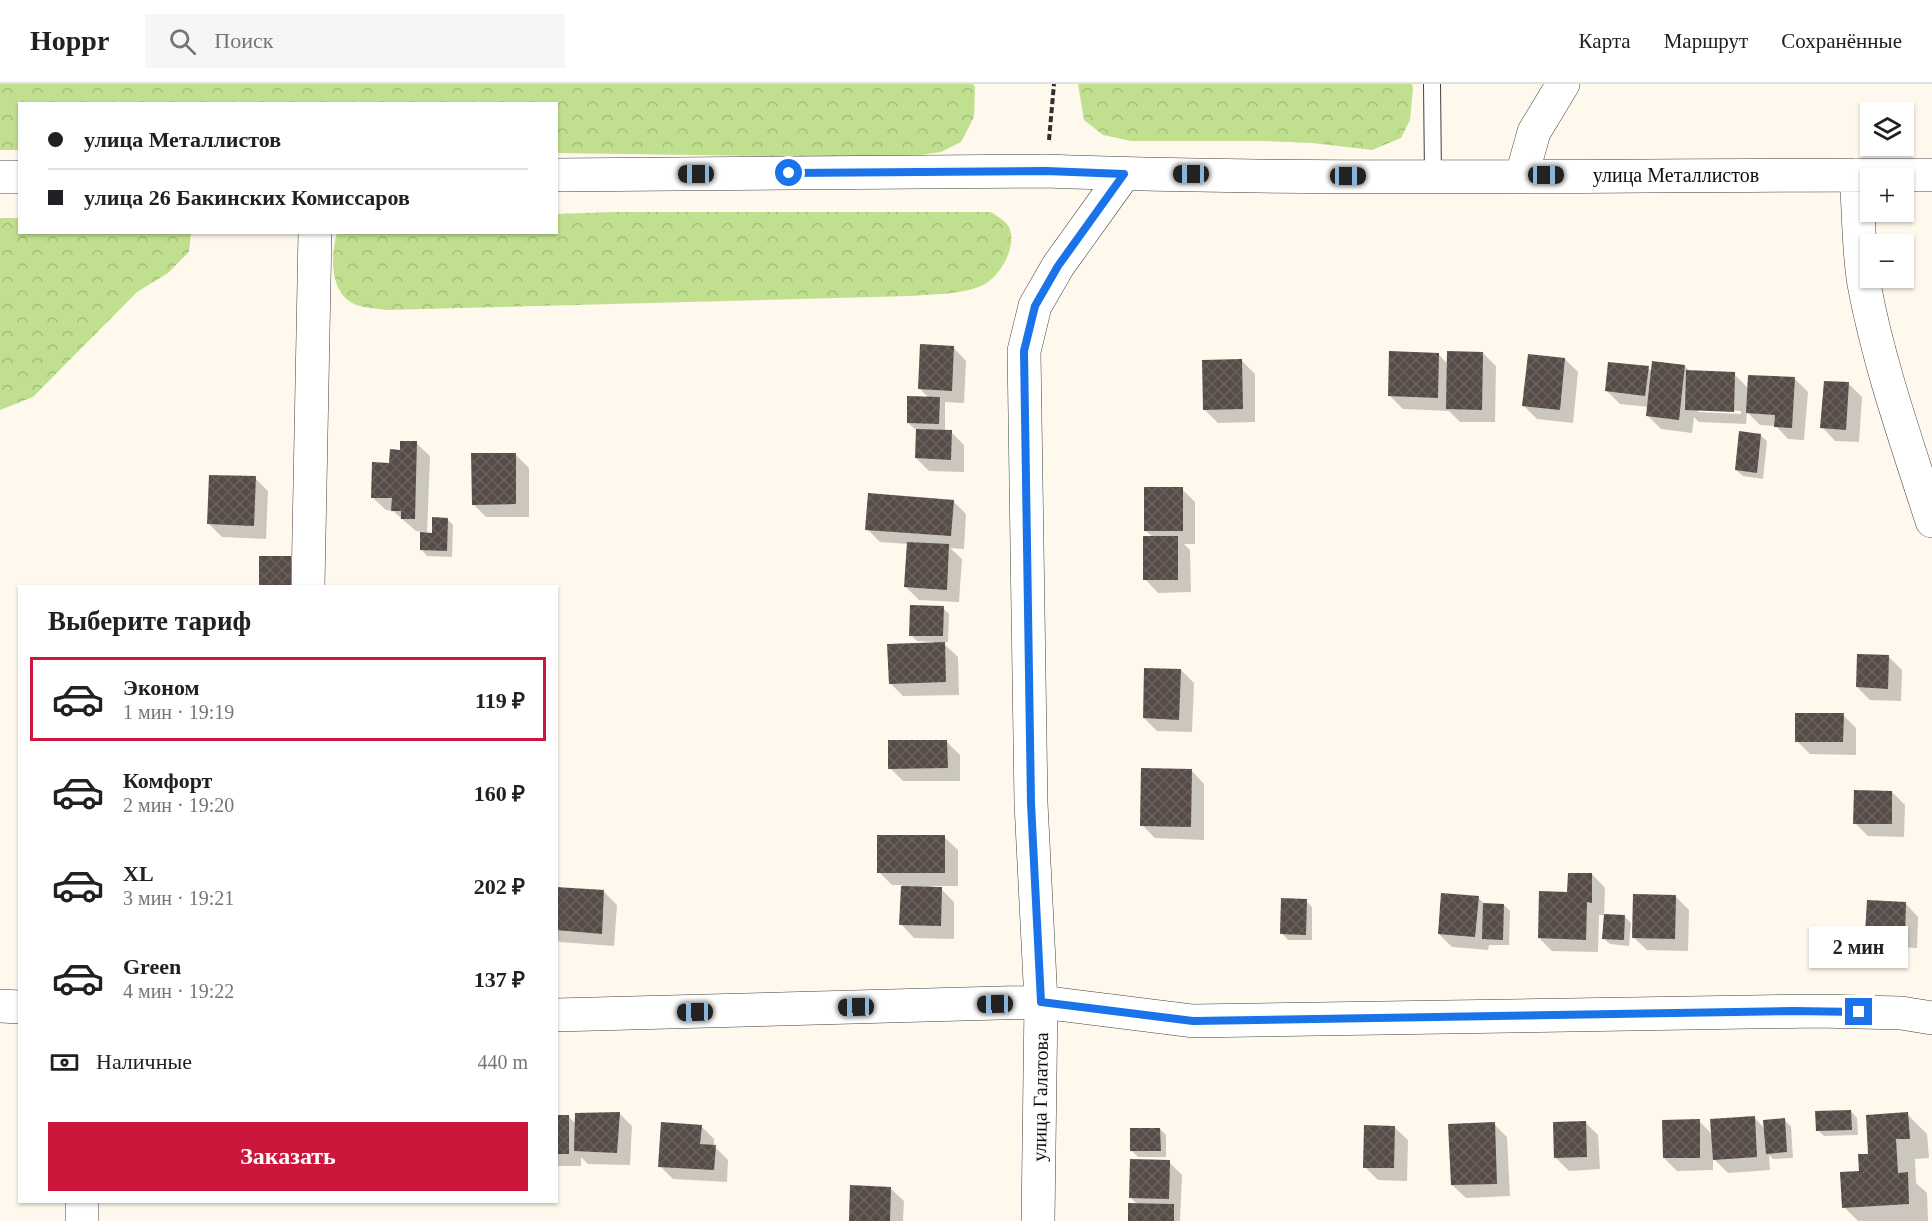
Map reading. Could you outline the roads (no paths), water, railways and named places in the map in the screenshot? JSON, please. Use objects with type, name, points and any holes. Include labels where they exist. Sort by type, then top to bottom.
[{"type":"street","points":[[1522,175],[1534,132],[1563,84]]},
{"type":"street","name":"улица Металлистов","points":[[558,175],[1046,171],[1124,174],[1433,176],[1932,175]]},
{"type":"street","name":"улица Галатова","points":[[1038,1221],[1041,1002],[1031,803],[1024,351],[1035,306],[1058,266],[1124,174]]},
{"type":"street","points":[[1856,175],[1864,281],[1873,327],[1886,376],[1932,521]]},
{"type":"street","points":[[0,177],[18,177]]},
{"type":"street","points":[[308,585],[315,234]]},
{"type":"street","points":[[558,1015],[1041,1002],[1193,1021],[1816,1011],[1901,1013],[1932,1018]]},
{"type":"street","points":[[0,1006],[18,1008]]},
{"type":"street","points":[[82,1203],[82,1221]]},
{"type":"lane","points":[[1432,84],[1433,176]]}]
